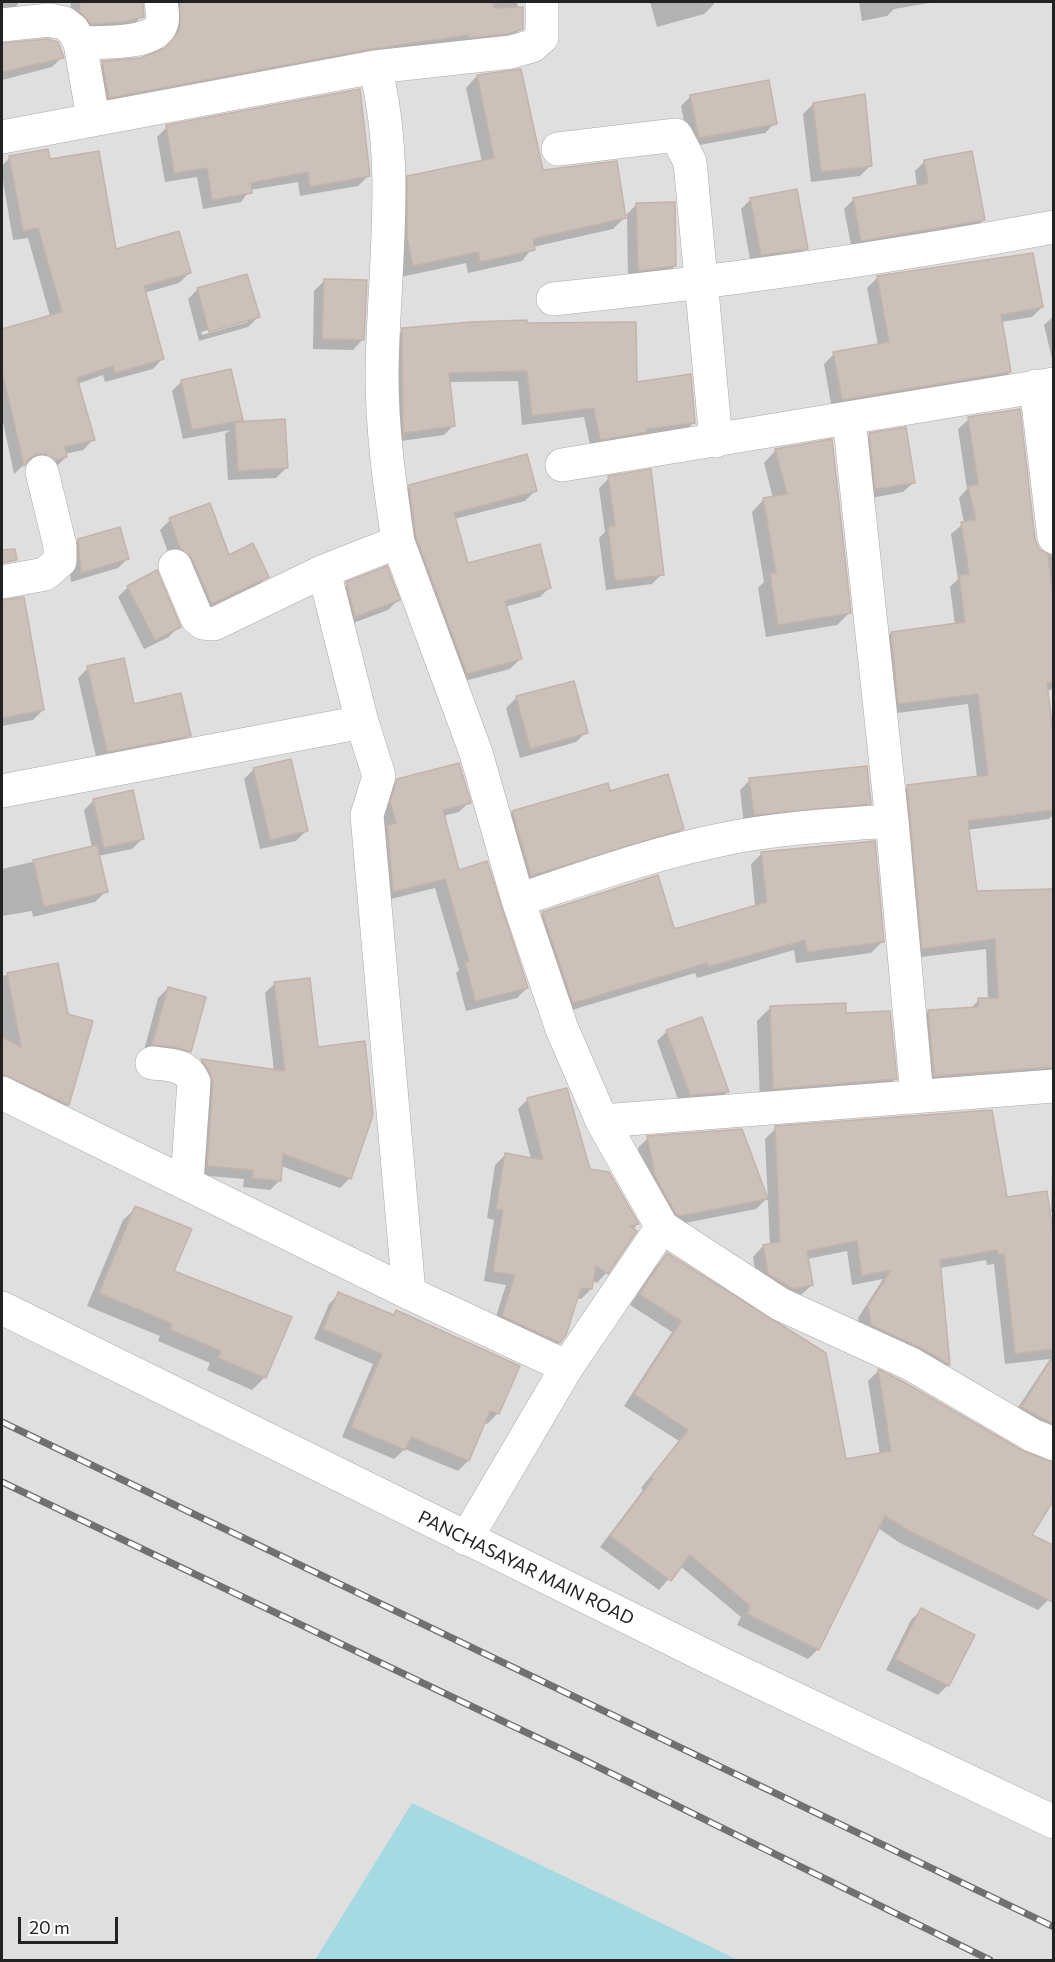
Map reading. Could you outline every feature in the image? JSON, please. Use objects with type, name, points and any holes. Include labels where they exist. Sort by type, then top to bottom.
[{"type":"street","points":[[80,44],[139,39],[155,34],[162,24],[161,2]]},
{"type":"street","points":[[2,137],[93,118],[227,96],[375,67],[511,52],[532,46],[542,37],[542,2]]},
{"type":"street","points":[[2,25],[49,20],[64,23],[73,30],[80,44],[93,118]]},
{"type":"street","points":[[375,67],[389,140],[382,374],[384,437],[398,542],[477,753],[518,900],[562,1029],[602,1121],[662,1227],[780,1304],[910,1365],[1053,1444]]},
{"type":"street","points":[[558,149],[676,135],[690,162],[704,284],[716,441]]},
{"type":"street","points":[[552,299],[704,284],[924,251],[1053,227]]},
{"type":"street","points":[[562,465],[1045,385],[1053,537]]},
{"type":"street","points":[[849,418],[892,821],[917,1096]]},
{"type":"street","points":[[2,582],[45,574],[60,561],[60,546],[42,471]]},
{"type":"street","points":[[175,566],[197,618],[203,623],[214,624],[324,571],[398,542]]},
{"type":"street","points":[[324,571],[362,722],[379,776],[367,815],[409,1293]]},
{"type":"street","points":[[2,791],[362,722]]},
{"type":"street","points":[[518,900],[660,853],[722,839],[803,828],[892,821]]},
{"type":"street","points":[[152,1063],[182,1066],[190,1073],[194,1082],[187,1182]]},
{"type":"street","points":[[602,1121],[1053,1086]]},
{"type":"street","points":[[2,1093],[409,1293],[567,1367]]},
{"type":"street","points":[[466,1539],[567,1367],[662,1227]]},
{"type":"street","name":"PANCHASAYAR MAIN ROAD","points":[[2,1308],[466,1539],[1053,1822]]},
{"type":"shaded area","points":[[2,2],[1053,2],[1053,1960],[2,1960]]},
{"type":"water","points":[[412,1803],[738,1960],[315,1960]]},
{"type":"building","points":[[80,2],[143,2],[144,17],[122,22],[91,24],[79,11]]},
{"type":"building","points":[[180,2],[493,2],[494,8],[523,7],[523,29],[507,34],[469,38],[468,35],[372,49],[109,98],[102,61],[140,58],[165,48],[180,29]]},
{"type":"building","points":[[48,39],[58,42],[64,58],[2,72],[2,43]]},
{"type":"building","points":[[521,69],[543,170],[617,161],[626,218],[533,239],[535,250],[480,262],[478,252],[413,266],[407,237],[407,176],[494,158],[477,75]]},
{"type":"building","points":[[769,80],[777,124],[699,138],[690,95]]},
{"type":"building","points":[[360,89],[370,176],[310,187],[308,172],[251,183],[252,193],[212,200],[207,168],[174,173],[166,125]]},
{"type":"building","points":[[865,94],[872,166],[821,172],[813,103]]},
{"type":"building","points":[[48,149],[50,159],[99,151],[116,249],[179,231],[191,273],[144,286],[164,359],[115,373],[113,366],[77,378],[95,440],[65,447],[67,457],[56,460],[48,454],[37,454],[24,466],[2,371],[2,329],[62,312],[38,228],[23,231],[9,156]]},
{"type":"building","points":[[972,151],[985,220],[861,241],[853,198],[928,183],[924,160]]},
{"type":"building","points":[[797,189],[808,249],[761,255],[750,198]]},
{"type":"building","points":[[675,202],[676,266],[638,271],[636,203]]},
{"type":"building","points":[[1033,253],[1043,307],[1001,315],[1011,372],[842,400],[833,352],[889,342],[877,276]]},
{"type":"building","points":[[247,274],[260,317],[209,332],[197,288]]},
{"type":"building","points":[[324,279],[367,280],[364,340],[322,339]]},
{"type":"building","points":[[527,320],[527,323],[636,322],[637,382],[691,374],[695,423],[646,429],[647,432],[600,440],[594,408],[532,416],[527,371],[449,373],[455,426],[403,433],[402,328]]},
{"type":"building","points":[[231,369],[243,420],[192,430],[181,380]]},
{"type":"building","points":[[1020,409],[1035,539],[1039,549],[1052,556],[1048,556],[1053,596],[1053,682],[1047,683],[1053,735],[1053,810],[968,821],[977,891],[1053,889],[1053,1067],[934,1076],[928,1010],[978,1007],[978,998],[998,998],[995,939],[922,949],[907,785],[988,775],[978,694],[898,704],[891,632],[965,622],[959,575],[969,574],[961,522],[976,520],[968,486],[978,484],[968,417]]},
{"type":"building","points":[[285,419],[288,468],[238,471],[235,422]]},
{"type":"building","points":[[906,427],[915,483],[875,489],[869,433]]},
{"type":"building","points":[[832,439],[851,613],[778,625],[770,574],[776,573],[763,498],[787,494],[775,449]]},
{"type":"building","points":[[527,454],[537,491],[454,513],[468,563],[540,544],[551,588],[505,601],[522,659],[467,674],[416,537],[409,485]]},
{"type":"building","points":[[651,469],[664,575],[615,581],[608,527],[615,526],[608,476]]},
{"type":"building","points":[[210,503],[229,555],[253,543],[269,577],[212,604],[192,559],[180,548],[169,518]]},
{"type":"building","points":[[120,527],[129,559],[81,573],[78,539]]},
{"type":"building","points":[[15,549],[17,560],[2,563],[2,550]]},
{"type":"building","points":[[387,566],[400,600],[355,617],[346,582]]},
{"type":"building","points":[[157,570],[181,627],[155,640],[127,586]]},
{"type":"building","points":[[24,597],[44,710],[2,718],[2,600]]},
{"type":"building","points":[[124,658],[134,704],[181,693],[191,736],[107,752],[87,666]]},
{"type":"building","points":[[574,681],[588,733],[530,749],[516,696]]},
{"type":"building","points":[[291,759],[308,831],[270,840],[253,768]]},
{"type":"building","points":[[459,763],[471,803],[443,810],[459,870],[487,861],[528,988],[475,1001],[465,962],[469,961],[445,879],[393,892],[387,825],[396,823],[390,802],[397,779]]},
{"type":"building","points":[[867,766],[871,804],[754,815],[749,778]]},
{"type":"building","points":[[668,774],[684,829],[531,876],[512,811],[608,783],[610,791]]},
{"type":"building","points":[[133,790],[144,839],[104,848],[93,799]]},
{"type":"building","points":[[875,841],[884,942],[807,952],[805,940],[708,967],[707,963],[573,1003],[542,912],[658,875],[674,928],[678,928],[767,902],[761,852]]},
{"type":"building","points":[[97,845],[108,892],[44,907],[33,860]]},
{"type":"building","points":[[58,963],[68,1014],[93,1021],[69,1105],[2,1074],[2,1037],[21,1047],[7,973]]},
{"type":"building","points":[[310,978],[318,1047],[365,1041],[373,1115],[351,1179],[283,1154],[281,1181],[252,1178],[253,1170],[207,1166],[213,1083],[201,1059],[285,1071],[274,982]]},
{"type":"building","points":[[168,987],[206,997],[191,1052],[174,1047],[152,1045]]},
{"type":"building","points":[[846,1003],[846,1013],[890,1011],[897,1079],[773,1089],[770,1006]]},
{"type":"building","points":[[702,1017],[729,1092],[690,1095],[666,1030]]},
{"type":"building","points":[[567,1088],[590,1169],[609,1172],[639,1224],[630,1226],[637,1231],[608,1274],[596,1266],[592,1289],[581,1288],[566,1335],[560,1343],[502,1316],[515,1275],[493,1272],[503,1210],[496,1209],[505,1153],[543,1160],[527,1098]]},
{"type":"building","points":[[992,1110],[1007,1197],[1047,1191],[1053,1232],[1053,1349],[1015,1354],[1004,1254],[998,1255],[997,1250],[940,1260],[950,1365],[919,1347],[871,1325],[868,1306],[891,1270],[862,1276],[857,1241],[807,1251],[813,1285],[793,1289],[768,1274],[763,1245],[780,1242],[775,1126]]},
{"type":"building","points":[[742,1129],[768,1199],[680,1216],[676,1214],[655,1176],[647,1136]]},
{"type":"building","points":[[135,1206],[192,1229],[174,1271],[292,1317],[266,1378],[218,1358],[221,1351],[169,1329],[172,1324],[99,1293]]},
{"type":"building","points":[[667,1253],[826,1353],[846,1459],[891,1451],[878,1369],[1023,1451],[1053,1462],[1053,1501],[1032,1535],[1053,1545],[1053,1602],[911,1532],[885,1516],[819,1650],[747,1614],[750,1606],[690,1555],[671,1581],[610,1536],[653,1479],[651,1477],[688,1430],[634,1394],[681,1321],[639,1294]]},
{"type":"building","points":[[338,1292],[394,1315],[396,1310],[520,1366],[499,1414],[490,1411],[469,1461],[411,1437],[405,1450],[351,1427],[382,1354],[323,1329]]},
{"type":"building","points":[[1053,1356],[1053,1424],[1021,1407]]},
{"type":"building","points":[[921,1608],[975,1635],[949,1686],[895,1659]]},
{"type":"railway","points":[[2,1422],[1054,1927]]},
{"type":"railway","points":[[2,1482],[584,1760],[990,1960]]}]
